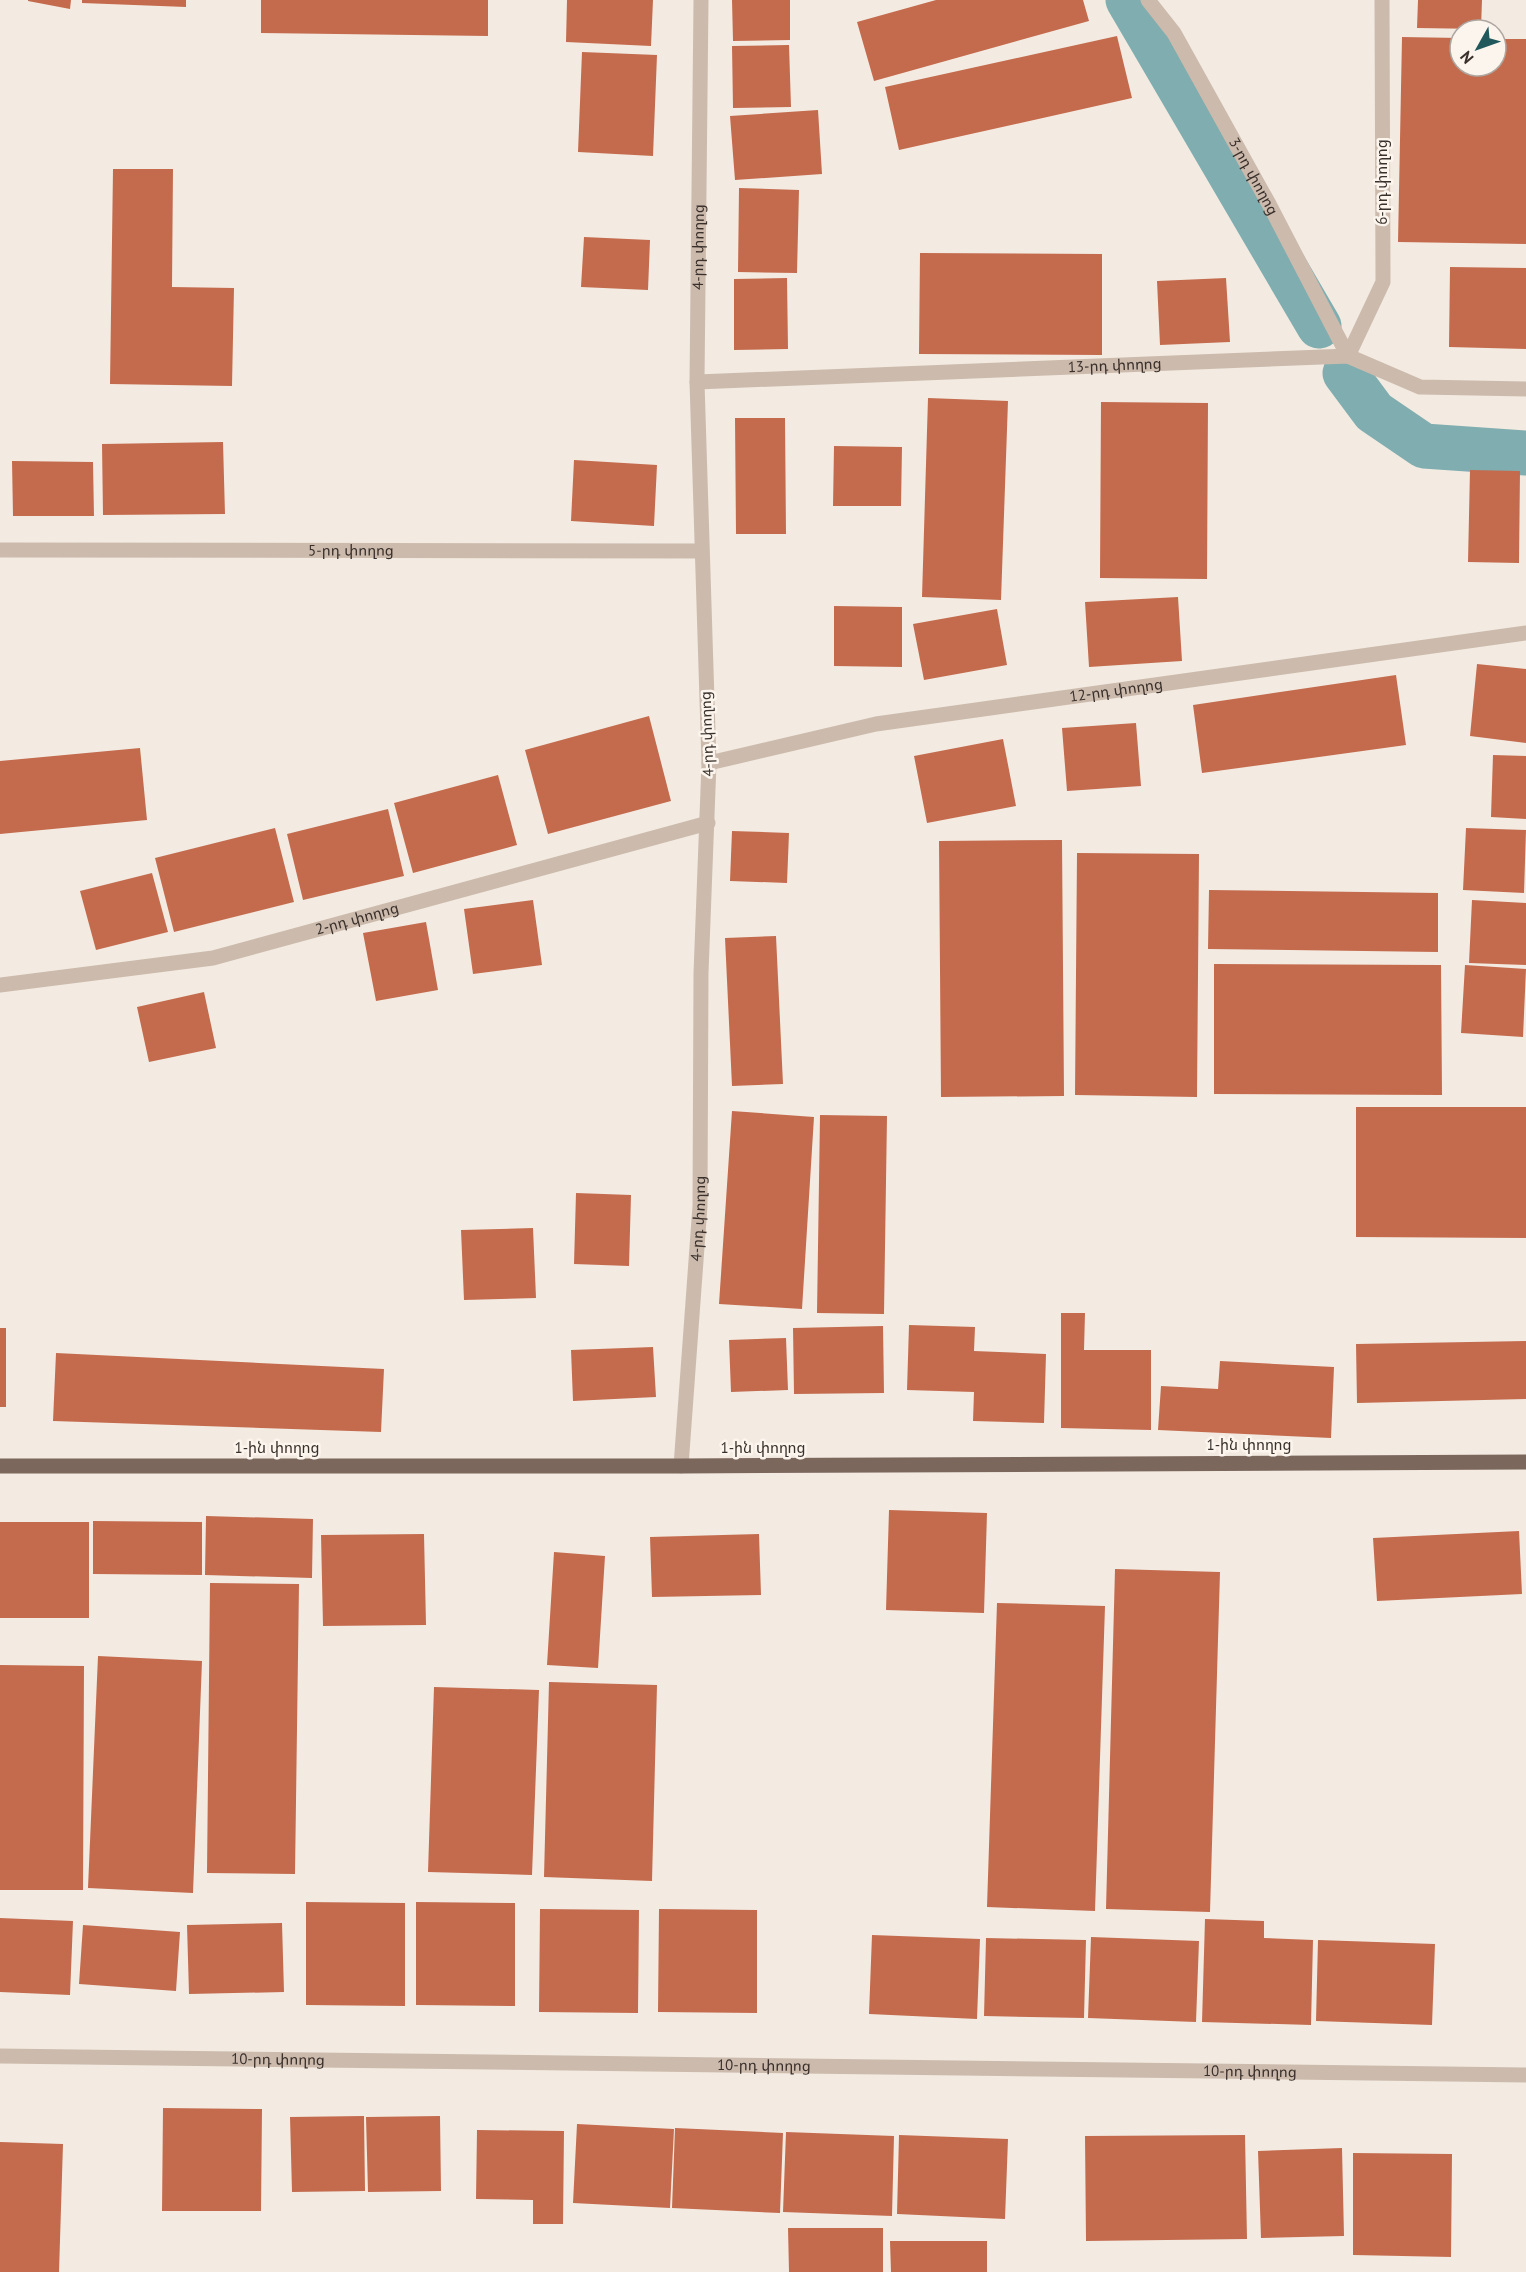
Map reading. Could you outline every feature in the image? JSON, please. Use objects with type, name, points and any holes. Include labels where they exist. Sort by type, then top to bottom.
[{"type":"main road","name":"1-ին փողոց","points":[[0,1466],[1526,1462]]},
{"type":"street","name":"4-րդ փողոց","points":[[681,1466],[700,1206],[701,973],[709,763],[697,382],[701,0]]},
{"type":"street","name":"3-րդ փողոց","points":[[1148,0],[1174,33],[1269,204],[1348,357]]},
{"type":"street","name":"6-րդ փողոց","points":[[1348,357],[1383,282],[1382,0]]},
{"type":"street","name":"13-րդ փողոց","points":[[697,382],[1348,357],[1420,387],[1526,389]]},
{"type":"street","name":"5-րդ փողոց","points":[[0,550],[701,551]]},
{"type":"street","name":"12-րդ փողոց","points":[[709,763],[876,724],[1526,633]]},
{"type":"street","name":"2-րդ փողոց","points":[[0,985],[213,958],[708,823]]},
{"type":"street","name":"10-րդ փողոց","points":[[0,2056],[1526,2074]]},
{"type":"street","points":[[1526,2061],[1526,2074]]},
{"type":"building","points":[[28,0],[71,0],[70,9]]},
{"type":"building","points":[[82,0],[186,0],[186,7],[82,3]]},
{"type":"building","points":[[261,0],[488,0],[488,36],[261,33]]},
{"type":"building","points":[[567,0],[653,0],[651,46],[566,42]]},
{"type":"building","points":[[732,0],[790,0],[790,40],[733,41]]},
{"type":"building","points":[[936,0],[1083,0],[1089,21],[874,81],[857,22]]},
{"type":"building","points":[[1418,0],[1482,0],[1481,18],[1448,18],[1448,28],[1417,28]]},
{"type":"building","points":[[1117,36],[1132,98],[899,150],[885,87]]},
{"type":"building","points":[[1402,37],[1448,38],[1448,78],[1508,78],[1508,39],[1526,39],[1526,244],[1398,242]]},
{"type":"building","points":[[789,45],[791,107],[733,108],[732,46]]},
{"type":"building","points":[[582,52],[657,55],[653,156],[578,152]]},
{"type":"building","points":[[818,110],[822,174],[735,180],[730,116]]},
{"type":"building","points":[[113,169],[173,169],[172,287],[234,288],[232,386],[110,384]]},
{"type":"building","points":[[739,188],[799,190],[797,273],[738,272]]},
{"type":"building","points":[[584,237],[650,240],[648,290],[581,287]]},
{"type":"building","points":[[920,253],[1102,254],[1102,355],[919,354]]},
{"type":"building","points":[[1450,267],[1526,268],[1526,349],[1449,347]]},
{"type":"building","points":[[787,278],[788,349],[734,350],[734,279]]},
{"type":"building","points":[[1226,278],[1230,342],[1160,345],[1157,281]]},
{"type":"building","points":[[928,398],[1008,401],[1001,600],[922,597]]},
{"type":"building","points":[[1101,402],[1208,403],[1207,579],[1100,578]]},
{"type":"building","points":[[735,418],[785,418],[786,534],[736,534]]},
{"type":"building","points":[[223,442],[225,514],[103,515],[102,444]]},
{"type":"building","points":[[834,446],[902,447],[901,506],[833,506]]},
{"type":"building","points":[[574,460],[657,465],[654,526],[571,521]]},
{"type":"building","points":[[12,461],[93,462],[94,516],[13,516]]},
{"type":"building","points":[[1470,470],[1520,471],[1519,563],[1468,562]]},
{"type":"building","points":[[1178,597],[1182,661],[1089,667],[1085,602]]},
{"type":"building","points":[[834,606],[902,607],[902,667],[834,666]]},
{"type":"building","points":[[997,609],[1007,665],[924,680],[913,624]]},
{"type":"building","points":[[1477,664],[1526,669],[1526,743],[1470,736]]},
{"type":"building","points":[[1396,675],[1406,745],[1202,773],[1193,705]]},
{"type":"building","points":[[649,716],[671,801],[548,834],[525,750]]},
{"type":"building","points":[[1136,723],[1141,786],[1067,791],[1062,728]]},
{"type":"building","points":[[1003,739],[1016,806],[927,823],[914,756]]},
{"type":"building","points":[[140,748],[147,820],[0,834],[0,761]]},
{"type":"building","points":[[1493,755],[1526,756],[1526,819],[1491,817]]},
{"type":"building","points":[[498,775],[517,845],[413,873],[394,803]]},
{"type":"building","points":[[388,809],[404,876],[303,900],[287,834]]},
{"type":"building","points":[[275,828],[294,902],[174,932],[155,858]]},
{"type":"building","points":[[1466,828],[1526,830],[1524,893],[1463,890]]},
{"type":"building","points":[[732,831],[789,833],[787,883],[730,881]]},
{"type":"building","points":[[1062,840],[1064,1096],[941,1097],[939,841]]},
{"type":"building","points":[[1077,853],[1199,854],[1197,1097],[1075,1095]]},
{"type":"building","points":[[152,873],[168,932],[96,950],[80,891]]},
{"type":"building","points":[[1209,890],[1438,893],[1438,952],[1208,949]]},
{"type":"building","points":[[533,900],[542,965],[473,974],[464,909]]},
{"type":"building","points":[[1472,900],[1526,903],[1526,965],[1469,963]]},
{"type":"building","points":[[426,922],[438,990],[376,1001],[363,933]]},
{"type":"building","points":[[776,936],[783,1084],[732,1086],[725,938]]},
{"type":"building","points":[[1214,964],[1441,965],[1442,1095],[1214,1094]]},
{"type":"building","points":[[1465,965],[1526,969],[1523,1037],[1461,1033]]},
{"type":"building","points":[[204,992],[216,1048],[149,1062],[137,1007]]},
{"type":"building","points":[[1356,1107],[1526,1107],[1526,1238],[1356,1237]]},
{"type":"building","points":[[732,1111],[814,1117],[802,1309],[719,1304]]},
{"type":"building","points":[[820,1115],[887,1116],[884,1314],[817,1313]]},
{"type":"building","points":[[576,1193],[631,1195],[629,1266],[574,1264]]},
{"type":"building","points":[[533,1228],[536,1298],[464,1300],[461,1230]]},
{"type":"building","points":[[1061,1313],[1085,1313],[1084,1350],[1151,1350],[1151,1430],[1061,1428]]},
{"type":"building","points":[[909,1325],[975,1327],[974,1351],[1046,1354],[1044,1423],[973,1421],[974,1392],[907,1390]]},
{"type":"building","points":[[883,1326],[884,1393],[794,1394],[793,1328]]},
{"type":"building","points":[[0,1328],[6,1328],[6,1407],[0,1407]]},
{"type":"building","points":[[786,1338],[788,1390],[731,1392],[729,1340]]},
{"type":"building","points":[[1526,1341],[1526,1399],[1357,1403],[1356,1344]]},
{"type":"building","points":[[653,1347],[656,1397],[573,1401],[571,1350]]},
{"type":"building","points":[[56,1353],[384,1369],[381,1432],[53,1421]]},
{"type":"building","points":[[1220,1361],[1334,1367],[1331,1438],[1158,1430],[1161,1386],[1218,1389]]},
{"type":"building","points":[[889,1510],[987,1513],[984,1613],[886,1610]]},
{"type":"building","points":[[206,1516],[313,1519],[312,1578],[205,1575]]},
{"type":"building","points":[[93,1521],[202,1522],[202,1575],[93,1574]]},
{"type":"building","points":[[0,1522],[89,1522],[89,1618],[0,1618]]},
{"type":"building","points":[[1519,1531],[1522,1594],[1377,1601],[1373,1538]]},
{"type":"building","points":[[424,1534],[426,1625],[323,1626],[321,1535]]},
{"type":"building","points":[[759,1534],[761,1595],[652,1597],[650,1537]]},
{"type":"building","points":[[554,1552],[605,1556],[598,1668],[547,1665]]},
{"type":"building","points":[[1115,1569],[1220,1572],[1210,1912],[1106,1909]]},
{"type":"building","points":[[210,1583],[299,1584],[295,1874],[207,1873]]},
{"type":"building","points":[[997,1603],[1105,1606],[1095,1911],[987,1907]]},
{"type":"building","points":[[98,1656],[202,1661],[193,1893],[88,1888]]},
{"type":"building","points":[[0,1665],[84,1666],[83,1890],[0,1890]]},
{"type":"building","points":[[549,1682],[657,1685],[652,1881],[544,1877]]},
{"type":"building","points":[[434,1687],[539,1690],[532,1875],[428,1872]]},
{"type":"building","points":[[306,1902],[405,1903],[405,2006],[306,2005]]},
{"type":"building","points":[[416,1902],[515,1903],[515,2006],[416,2005]]},
{"type":"building","points":[[540,1909],[639,1910],[638,2013],[539,2012]]},
{"type":"building","points":[[659,1909],[757,1910],[757,2013],[658,2012]]},
{"type":"building","points":[[0,1918],[73,1921],[70,1995],[0,1992]]},
{"type":"building","points":[[1205,1919],[1264,1921],[1264,1938],[1313,1940],[1311,2025],[1202,2022]]},
{"type":"building","points":[[282,1923],[284,1992],[189,1994],[187,1925]]},
{"type":"building","points":[[83,1925],[180,1932],[176,1991],[79,1984]]},
{"type":"building","points":[[872,1935],[980,1939],[977,2019],[869,2014]]},
{"type":"building","points":[[1091,1937],[1199,1941],[1196,2022],[1088,2018]]},
{"type":"building","points":[[986,1938],[1086,1940],[1084,2018],[984,2016]]},
{"type":"building","points":[[1318,1940],[1435,1944],[1432,2025],[1316,2021]]},
{"type":"building","points":[[163,2108],[262,2109],[261,2211],[162,2211]]},
{"type":"building","points":[[364,2116],[365,2191],[292,2192],[290,2117]]},
{"type":"building","points":[[440,2116],[441,2191],[368,2192],[366,2117]]},
{"type":"building","points":[[577,2124],[674,2129],[670,2208],[573,2203]]},
{"type":"building","points":[[675,2128],[783,2133],[780,2213],[672,2208]]},
{"type":"building","points":[[477,2130],[564,2131],[563,2224],[533,2224],[533,2200],[476,2199]]},
{"type":"building","points":[[786,2132],[894,2136],[892,2216],[783,2212]]},
{"type":"building","points":[[899,2135],[1008,2139],[1005,2219],[897,2214]]},
{"type":"building","points":[[1245,2135],[1247,2239],[1086,2241],[1085,2136]]},
{"type":"building","points":[[0,2142],[63,2144],[59,2272],[0,2272]]},
{"type":"building","points":[[1342,2148],[1344,2236],[1261,2238],[1258,2151]]},
{"type":"building","points":[[1353,2153],[1452,2154],[1451,2257],[1353,2255]]},
{"type":"building","points":[[788,2228],[883,2228],[883,2272],[789,2272]]},
{"type":"building","points":[[890,2241],[987,2241],[987,2272],[891,2272]]},
{"type":"waterway","points":[[1128,0],[1319,326]]},
{"type":"waterway","points":[[1345,373],[1374,412],[1424,446],[1526,453]]}]
